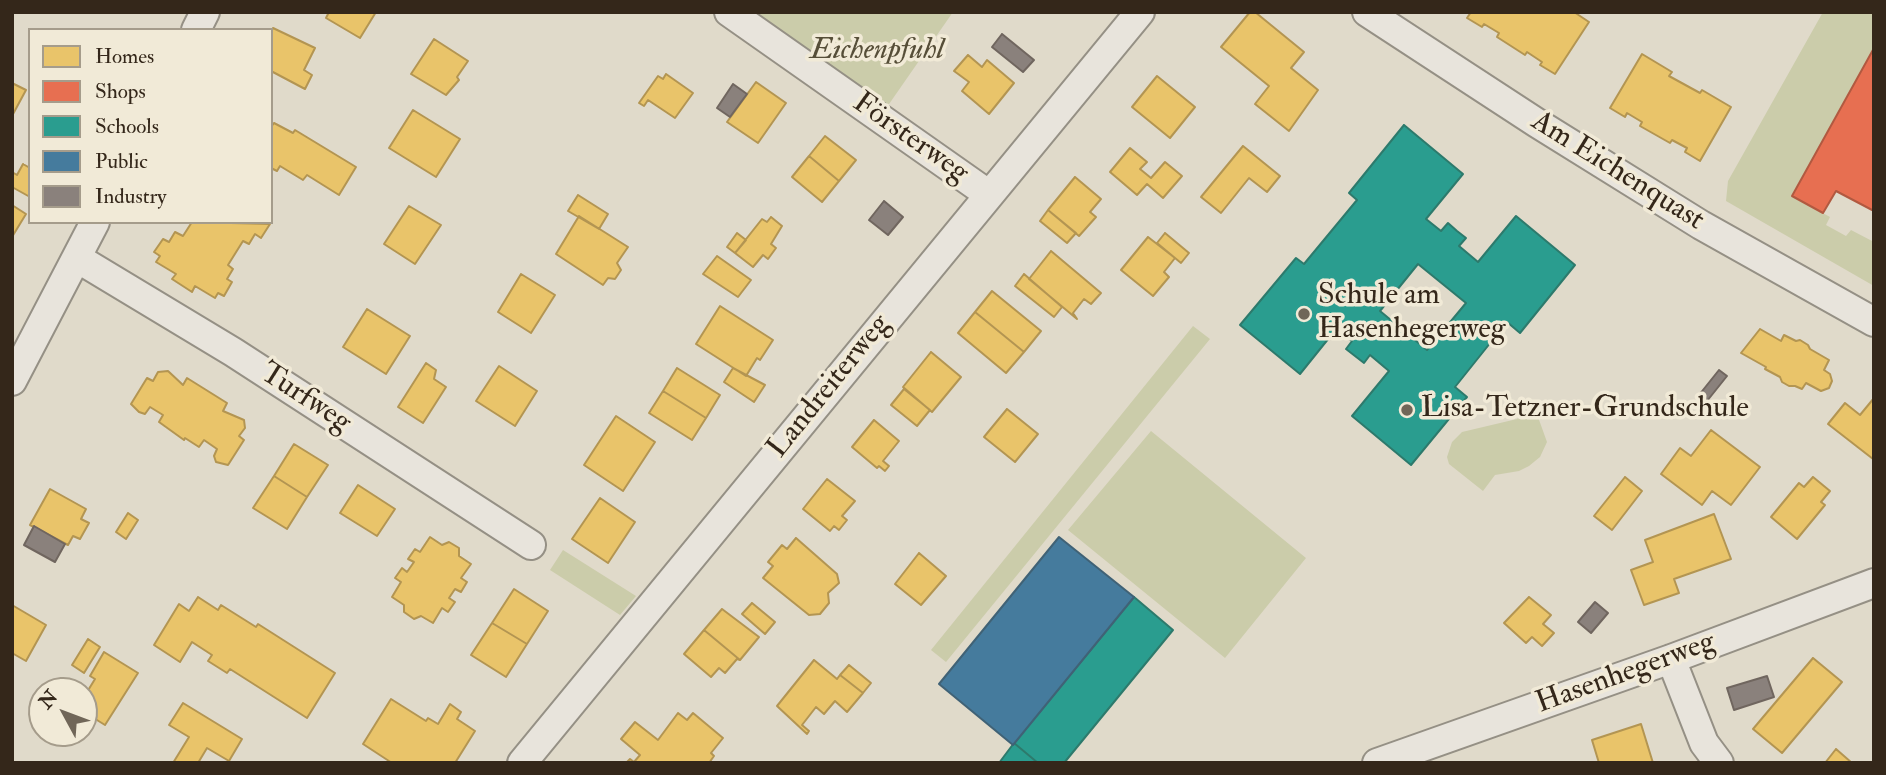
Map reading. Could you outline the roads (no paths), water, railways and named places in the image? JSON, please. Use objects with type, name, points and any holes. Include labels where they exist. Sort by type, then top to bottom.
[{"type":"street","points":[[197,28],[205,12]]},
{"type":"street","name":"Försterweg","points":[[729,12],[988,194]]},
{"type":"street","name":"Landreiterweg","points":[[522,763],[1140,12]]},
{"type":"street","name":"Am Eichenquast","points":[[1367,12],[1689,218],[1874,322]]},
{"type":"street","points":[[12,381],[94,224]]},
{"type":"street","name":"Turfweg","points":[[76,258],[233,352],[531,545]]},
{"type":"street","name":"Hasenhegerweg","points":[[1377,763],[1671,659],[1874,583]]},
{"type":"street","points":[[1671,659],[1704,743],[1719,763]]},
{"type":"place","name":"Schule am Hasenhegerweg","points":[[1304,314]]},
{"type":"place","name":"Lisa-Tetzner-Grundschule","points":[[1407,410]]},
{"type":"park label","name":"Eichenpfuhl","points":[[877,52]]}]
